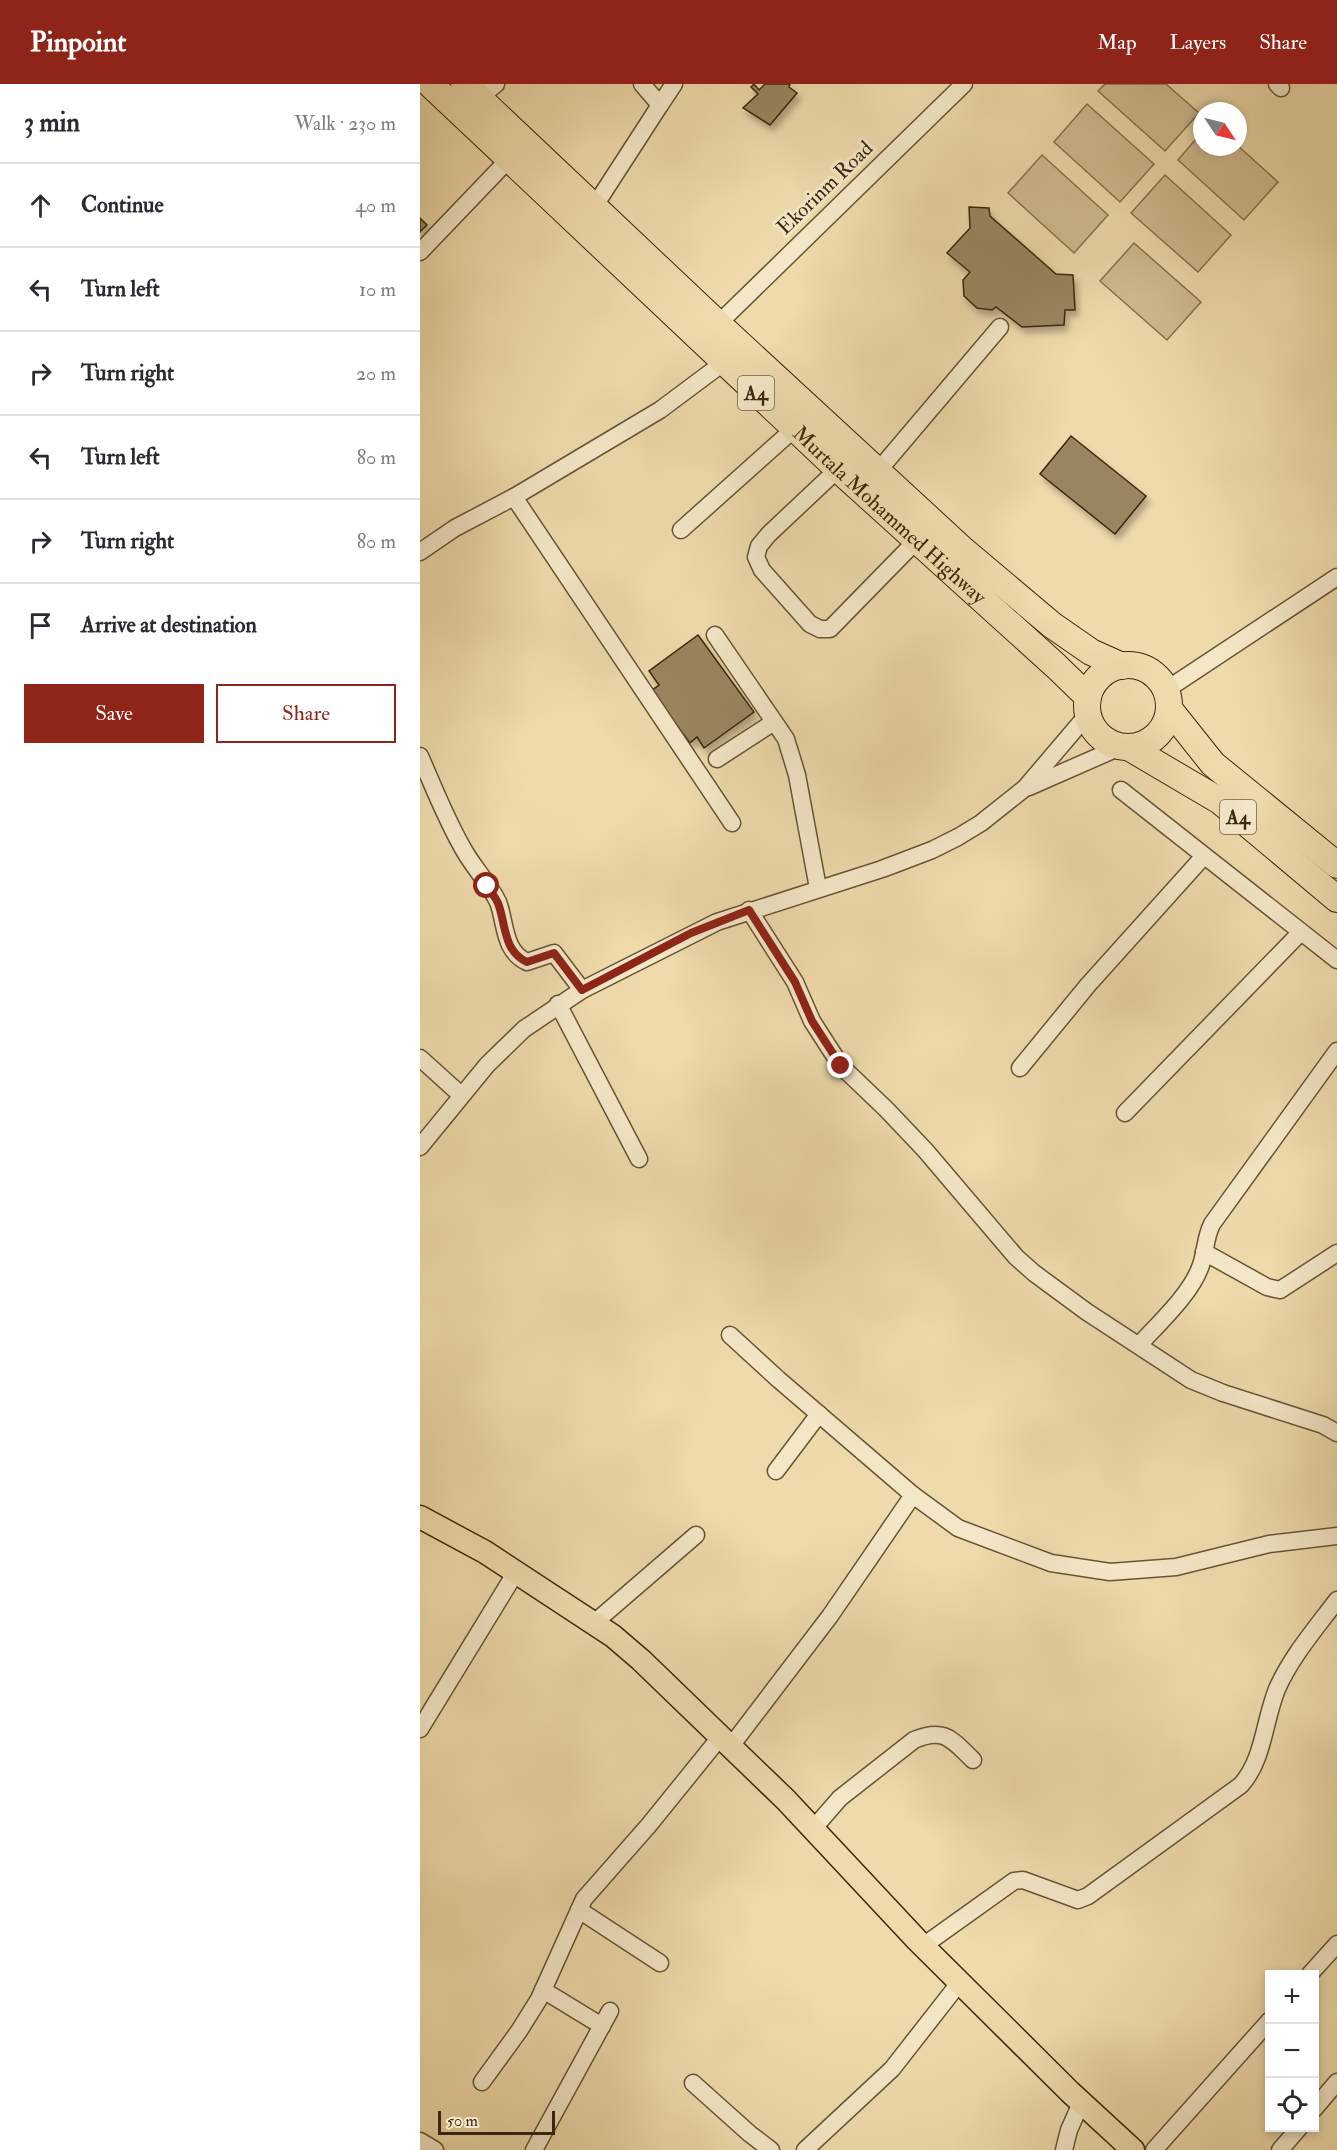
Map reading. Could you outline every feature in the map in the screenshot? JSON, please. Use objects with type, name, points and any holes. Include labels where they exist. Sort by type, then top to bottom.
[{"type":"highway","name":"Murtala Mohammed Highway","points":[[430,84],[723,363],[1056,666],[1088,706]]},
{"type":"highway","name":"Murtala Mohammed Highway","points":[[480,89],[594,207],[963,550],[1052,626],[1091,652],[1122,666]]},
{"type":"highway","name":"A4","points":[[1122,666],[1140,666],[1151,671],[1160,679],[1168,700],[1213,764],[1337,865]]},
{"type":"highway","points":[[1088,706],[1092,686],[1100,676],[1110,669],[1122,666]]},
{"type":"highway","points":[[1125,748],[1143,745],[1154,739],[1163,729],[1168,700]]},
{"type":"highway","name":"A4","points":[[1088,706],[1095,732],[1111,744],[1125,748],[1220,801],[1337,898]]},
{"type":"main road","points":[[420,1517],[485,1552],[516,1572],[613,1636],[641,1660],[813,1829],[923,1946],[1081,2103],[1133,2150]]},
{"type":"street","points":[[642,84],[660,105]]},
{"type":"street","points":[[594,207],[674,84]]},
{"type":"street","name":"Ekorinm Road","points":[[718,324],[964,84]]},
{"type":"street","points":[[420,252],[509,159]]},
{"type":"street","points":[[878,471],[1000,327]]},
{"type":"street","points":[[420,552],[456,528],[514,497],[660,410],[723,363]]},
{"type":"street","points":[[681,530],[794,429]]},
{"type":"street","points":[[838,469],[768,534],[759,546],[756,557],[762,570],[810,624],[820,629],[830,629],[916,540]]},
{"type":"street","points":[[514,497],[732,823]]},
{"type":"street","points":[[1168,700],[1337,577]]},
{"type":"street","points":[[715,635],[786,739],[797,775],[818,888]]},
{"type":"street","points":[[420,1147],[487,1065],[524,1029],[558,1004],[691,933],[749,910],[882,869],[932,850],[981,823],[1025,788],[1088,706]]},
{"type":"street","points":[[717,759],[774,722]]},
{"type":"street","points":[[1025,788],[1125,748]]},
{"type":"street","points":[[420,756],[457,839],[497,901],[506,938],[512,948],[527,962],[554,953],[582,990]]},
{"type":"street","points":[[1121,790],[1337,960]]},
{"type":"street","points":[[1020,1068],[1088,985],[1204,856]]},
{"type":"street","points":[[749,910],[795,982],[812,1021],[841,1066],[925,1150],[1016,1257],[1052,1287],[1191,1380],[1223,1393],[1323,1425],[1337,1433]]},
{"type":"street","points":[[1125,1113],[1301,932]]},
{"type":"street","points":[[558,1004],[639,1159]]},
{"type":"street","points":[[1139,1345],[1183,1296],[1201,1265],[1206,1237],[1212,1224],[1337,1052]]},
{"type":"street","points":[[420,1058],[461,1095]]},
{"type":"street","points":[[1204,1252],[1267,1287],[1277,1290],[1337,1253]]},
{"type":"street","points":[[730,1335],[913,1495],[958,1528],[1051,1563],[1110,1572],[1176,1567],[1269,1544],[1337,1536]]},
{"type":"street","points":[[776,1471],[819,1414]]},
{"type":"street","points":[[482,2082],[519,2031],[543,1990],[584,1899],[726,1741],[830,1616],[913,1495]]},
{"type":"street","points":[[594,1623],[696,1535]]},
{"type":"street","points":[[420,1729],[516,1572]]},
{"type":"street","points":[[923,1946],[1014,1881],[1023,1880],[1078,1900],[1088,1896],[1241,1785],[1256,1762],[1278,1689],[1297,1655],[1337,1600]]},
{"type":"street","points":[[813,1829],[840,1798],[914,1740],[923,1736],[943,1734],[951,1738],[973,1760]]},
{"type":"street","points":[[579,1910],[660,1963]]},
{"type":"street","points":[[1314,1970],[1337,1944]]},
{"type":"street","points":[[805,2150],[892,2069],[960,1982]]},
{"type":"street","points":[[543,1990],[602,2026]]},
{"type":"street","points":[[534,2150],[610,2011]]},
{"type":"street","points":[[1154,2150],[1265,2024]]},
{"type":"street","points":[[1319,2103],[1337,2082]]},
{"type":"street","points":[[693,2083],[771,2150]]},
{"type":"street","points":[[1064,2150],[1069,2130],[1081,2103]]},
{"type":"street","points":[[1280,2150],[1295,2132]]},
{"type":"street","points":[[420,2141],[435,2150]]},
{"type":"shaded area","points":[[1105,84],[1166,84],[1193,108],[1193,120],[1165,151],[1098,91]]},
{"type":"shaded area","points":[[1087,104],[1154,164],[1120,202],[1054,142]]},
{"type":"shaded area","points":[[1193,142],[1193,156],[1247,156],[1247,154],[1278,182],[1244,220],[1178,160]]},
{"type":"shaded area","points":[[1042,155],[1108,215],[1074,253],[1008,193]]},
{"type":"shaded area","points":[[1165,175],[1231,235],[1198,272],[1131,213]]},
{"type":"shaded area","points":[[1134,243],[1201,302],[1167,340],[1100,281]]},
{"type":"building","points":[[754,84],[759,90],[765,84],[790,84],[789,87],[797,93],[770,125],[743,108],[758,94],[751,87]]},
{"type":"building","points":[[969,207],[989,208],[990,216],[1056,274],[1073,275],[1075,310],[1065,310],[1064,325],[1022,327],[996,307],[992,310],[977,308],[964,296],[963,280],[970,272],[947,253],[970,228]]},
{"type":"building","points":[[420,218],[427,225],[420,232]]},
{"type":"building","points":[[1071,436],[1146,496],[1115,534],[1040,474]]},
{"type":"building","points":[[698,635],[754,712],[704,748],[697,737],[690,743],[651,691],[659,685],[649,671]]},
{"type":"route","points":[[487,886],[497,901],[506,938],[522,960],[527,962],[554,953],[582,990],[691,933],[749,910],[785,964],[812,1021],[841,1066]]}]
